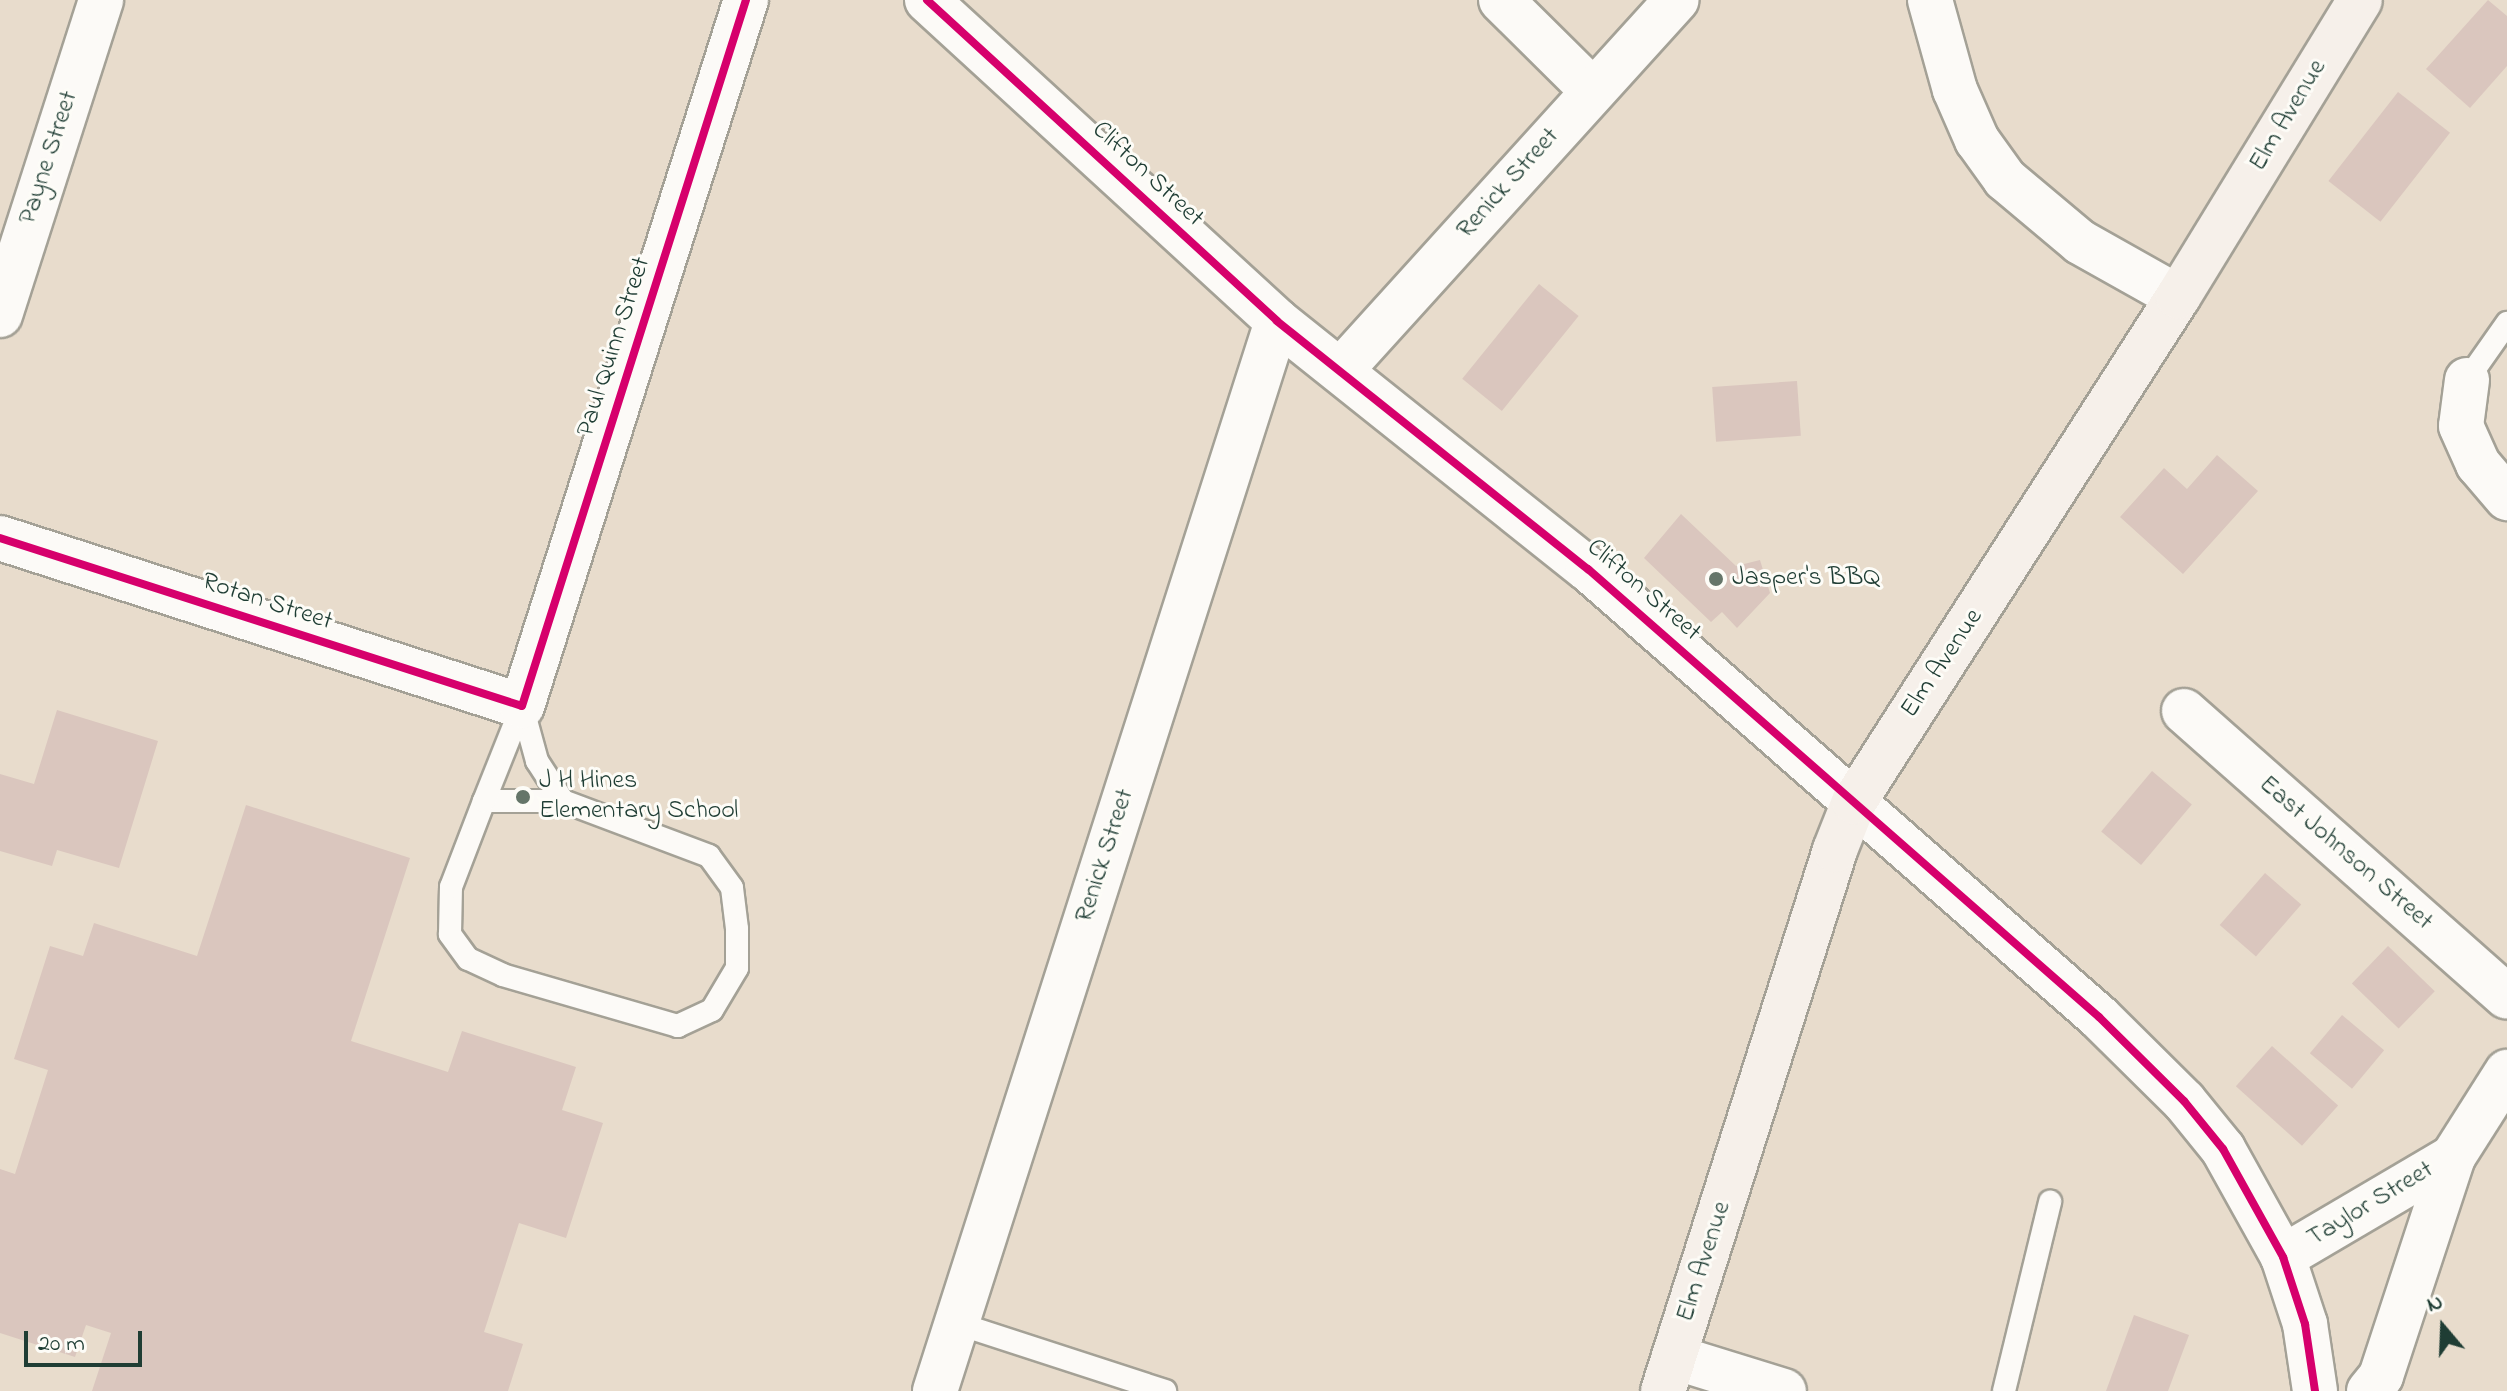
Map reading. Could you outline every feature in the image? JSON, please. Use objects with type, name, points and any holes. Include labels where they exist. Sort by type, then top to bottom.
[{"type":"main road","name":"Elm Avenue","points":[[1668,1374],[1854,802],[2178,297],[2360,0]]},
{"type":"street","name":"Payne Street","points":[[0,315],[101,0]]},
{"type":"street","name":"Paul Quinn Street","points":[[522,706],[746,0]]},
{"type":"street","name":"Clifton Street","points":[[927,0],[1277,321],[1342,369],[1588,569],[2099,1017],[2184,1101],[2223,1149],[2283,1257]]},
{"type":"street","points":[[1501,0],[1593,91]]},
{"type":"street","name":"Renick Street","points":[[1342,369],[1593,91],[1638,19],[1677,0]]},
{"type":"street","points":[[1930,0],[1955,90],[1977,140],[2005,179],[2080,242],[2178,297]]},
{"type":"street","name":"Renick Street","points":[[935,1391],[1277,321]]},
{"type":"street","points":[[2467,380],[2461,426],[2478,464],[2507,498]]},
{"type":"street","name":"Rotan Street","points":[[0,538],[522,706]]},
{"type":"street","name":"East Johnson Street","points":[[2184,711],[2507,997]]},
{"type":"street","name":"Taylor Street","points":[[2369,1391],[2381,1376],[2453,1157],[2507,1072]]},
{"type":"street","name":"Taylor Street","points":[[2315,1391],[2305,1324],[2283,1257],[2453,1157]]},
{"type":"street","points":[[1668,1374],[1784,1391]]},
{"type":"lane","points":[[2467,380],[2507,323]]},
{"type":"lane","points":[[484,801],[563,801],[709,856],[732,888],[737,929],[737,968],[712,1010],[678,1026],[503,975],[468,959],[450,934],[451,887],[484,801],[522,706]]},
{"type":"lane","points":[[522,706],[537,761],[563,801]]},
{"type":"lane","points":[[2004,1391],[2050,1202]]},
{"type":"lane","points":[[956,1323],[1165,1391]]},
{"type":"building","points":[[2488,0],[2507,16],[2507,66],[2470,108],[2426,69]]},
{"type":"building","points":[[2398,92],[2450,133],[2380,222],[2328,181]]},
{"type":"building","points":[[1539,284],[1579,316],[1502,411],[1462,379]]},
{"type":"building","points":[[1797,381],[1801,436],[1716,442],[1712,387]]},
{"type":"building","points":[[2217,455],[2258,491],[2183,574],[2120,517],[2164,468],[2187,489]]},
{"type":"building","name":"Jasper's BBQ","points":[[1681,514],[1736,566],[1760,560],[1770,593],[1737,628],[1722,612],[1711,622],[1644,558]]},
{"type":"building","points":[[57,710],[158,741],[119,868],[57,850],[52,866],[0,851],[0,774],[34,784]]},
{"type":"building","points":[[2152,771],[2192,804],[2141,865],[2101,832]]},
{"type":"building","points":[[246,805],[410,858],[351,1041],[448,1072],[462,1031],[576,1067],[562,1110],[603,1123],[566,1238],[519,1223],[484,1332],[523,1344],[508,1391],[92,1391],[111,1333],[86,1325],[75,1357],[0,1333],[0,1169],[15,1174],[48,1070],[14,1059],[50,946],[83,956],[94,923],[197,956]]},
{"type":"building","points":[[2265,873],[2301,904],[2256,957],[2220,925]]},
{"type":"building","points":[[2388,946],[2435,991],[2399,1029],[2352,983]]},
{"type":"building","points":[[2342,1015],[2384,1050],[2352,1089],[2310,1053]]},
{"type":"building","points":[[2272,1046],[2338,1106],[2302,1146],[2236,1086]]},
{"type":"building","points":[[2134,1315],[2189,1335],[2168,1391],[2106,1391]]},
{"type":"cycle path","points":[[0,538],[522,706],[746,0]]},
{"type":"cycle path","points":[[927,0],[1277,321],[1588,569],[2099,1017],[2184,1101],[2223,1149],[2283,1257],[2305,1324],[2315,1391]]},
{"type":"place","name":"Jasper's BBQ","points":[[1716,579]]},
{"type":"place","name":"J H Hines Elementary School","points":[[523,797]]}]
